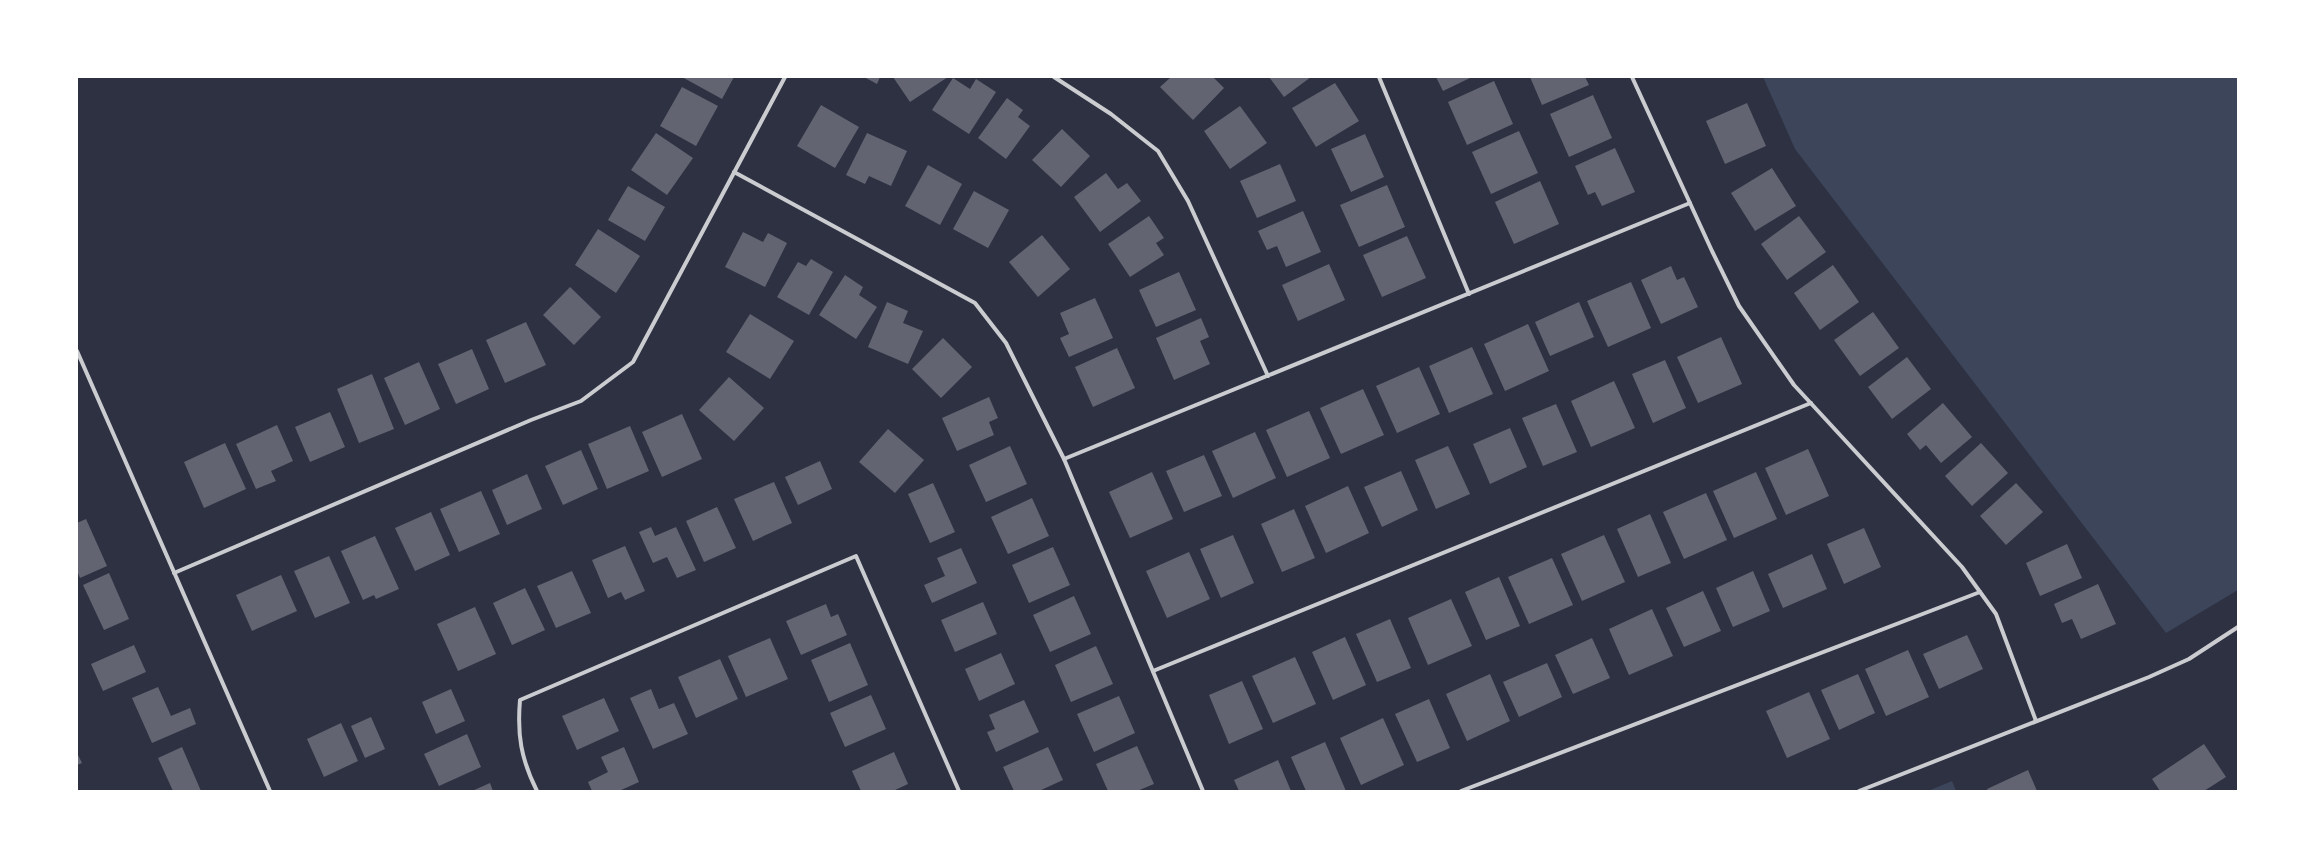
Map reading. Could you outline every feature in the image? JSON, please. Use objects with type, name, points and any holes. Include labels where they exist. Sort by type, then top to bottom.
[{"type":"street","points":[[174,573],[531,420],[581,401],[633,362],[785,77]]},
{"type":"street","points":[[1054,77],[1111,114],[1158,152],[1188,201],[1268,376]]},
{"type":"street","points":[[1379,77],[1469,294]]},
{"type":"street","points":[[1632,77],[1739,306],[1794,385],[1962,567],[1996,614],[2036,721]]},
{"type":"street","points":[[734,172],[975,302],[1006,343],[1064,459],[1203,791]]},
{"type":"street","points":[[1064,459],[1690,203]]},
{"type":"street","points":[[77,351],[270,791]]},
{"type":"street","points":[[1153,671],[1810,403]]},
{"type":"street","points":[[536,791],[522,752],[518,727],[520,700],[856,556],[959,791]]},
{"type":"street","points":[[1461,791],[1980,592]]},
{"type":"street","points":[[1859,791],[2189,659],[2238,627]]},
{"type":"shaded area","points":[[1763,77],[2238,77],[2238,590],[2166,633],[1795,149]]},
{"type":"shaded area","points":[[1952,781],[1956,791],[1928,791]]},
{"type":"building","points":[[682,77],[734,77],[722,99]]},
{"type":"building","points":[[864,77],[880,77],[877,84]]},
{"type":"building","points":[[893,77],[948,77],[910,102]]},
{"type":"building","points":[[1171,77],[1213,77],[1224,88],[1193,120],[1160,87]]},
{"type":"building","points":[[1269,77],[1311,77],[1284,97]]},
{"type":"building","points":[[1436,77],[1472,77],[1443,91]]},
{"type":"building","points":[[1530,77],[1585,77],[1589,85],[1542,105]]},
{"type":"building","points":[[953,78],[970,89],[976,79],[996,92],[969,134],[932,110]]},
{"type":"building","points":[[1494,81],[1513,124],[1467,145],[1448,102]]},
{"type":"building","points":[[1335,83],[1359,121],[1316,147],[1292,108]]},
{"type":"building","points":[[682,87],[718,106],[696,146],[660,126]]},
{"type":"building","points":[[1593,95],[1612,138],[1569,157],[1550,114]]},
{"type":"building","points":[[1007,98],[1023,110],[1018,117],[1030,126],[1006,159],[978,138]]},
{"type":"building","points":[[1747,103],[1766,146],[1725,164],[1706,121]]},
{"type":"building","points":[[821,105],[859,127],[835,168],[797,146]]},
{"type":"building","points":[[1240,106],[1267,143],[1230,169],[1204,131]]},
{"type":"building","points":[[1062,129],[1090,156],[1061,187],[1032,160]]},
{"type":"building","points":[[1519,131],[1538,173],[1491,194],[1472,152]]},
{"type":"building","points":[[656,133],[693,158],[667,195],[631,170]]},
{"type":"building","points":[[867,133],[907,151],[891,186],[869,176],[865,184],[846,175]]},
{"type":"building","points":[[1365,134],[1384,177],[1351,192],[1331,149]]},
{"type":"building","points":[[1615,148],[1635,192],[1602,206],[1595,192],[1588,195],[1575,166]]},
{"type":"building","points":[[1280,164],[1296,201],[1257,218],[1240,181]]},
{"type":"building","points":[[928,165],[962,184],[940,225],[905,206]]},
{"type":"building","points":[[1772,168],[1796,206],[1755,231],[1731,193]]},
{"type":"building","points":[[1106,173],[1118,189],[1127,183],[1141,201],[1100,232],[1074,197]]},
{"type":"building","points":[[1540,181],[1559,224],[1514,244],[1495,202]]},
{"type":"building","points":[[1387,185],[1405,227],[1359,247],[1340,205]]},
{"type":"building","points":[[628,186],[665,207],[645,241],[608,220]]},
{"type":"building","points":[[974,191],[1009,210],[988,248],[953,229]]},
{"type":"building","points":[[1303,211],[1321,252],[1286,267],[1277,246],[1267,250],[1258,231]]},
{"type":"building","points":[[1149,216],[1164,238],[1156,243],[1164,255],[1130,277],[1108,244]]},
{"type":"building","points":[[1799,216],[1826,252],[1787,280],[1761,244]]},
{"type":"building","points":[[598,229],[640,256],[616,293],[575,265]]},
{"type":"building","points":[[743,232],[763,242],[768,233],[787,243],[765,287],[725,267]]},
{"type":"building","points":[[1042,235],[1070,269],[1038,297],[1009,262]]},
{"type":"building","points":[[1407,236],[1426,278],[1382,297],[1363,255]]},
{"type":"building","points":[[811,259],[833,272],[809,315],[777,297],[798,262],[806,266]]},
{"type":"building","points":[[1329,264],[1345,300],[1298,321],[1282,285]]},
{"type":"building","points":[[1833,265],[1859,302],[1820,330],[1794,293]]},
{"type":"building","points":[[1671,266],[1677,280],[1684,277],[1698,307],[1661,324],[1641,280]]},
{"type":"building","points":[[1179,272],[1196,310],[1156,327],[1139,290]]},
{"type":"building","points":[[845,275],[863,287],[859,295],[877,307],[856,339],[819,315]]},
{"type":"building","points":[[1631,282],[1651,328],[1608,347],[1587,301]]},
{"type":"building","points":[[570,287],[601,317],[574,345],[543,315]]},
{"type":"building","points":[[1095,298],[1113,338],[1069,357],[1060,338],[1069,334],[1060,313]]},
{"type":"building","points":[[887,302],[908,311],[903,323],[923,331],[908,364],[868,347]]},
{"type":"building","points":[[1579,302],[1594,337],[1550,356],[1535,322]]},
{"type":"building","points":[[1873,312],[1899,348],[1860,376],[1834,340]]},
{"type":"building","points":[[750,314],[794,341],[770,379],[726,352]]},
{"type":"building","points":[[1201,318],[1209,337],[1200,341],[1210,364],[1174,380],[1156,338]]},
{"type":"building","points":[[526,322],[546,365],[505,383],[486,340]]},
{"type":"building","points":[[1528,324],[1549,371],[1505,391],[1484,344]]},
{"type":"building","points":[[1721,337],[1742,384],[1698,403],[1677,357]]},
{"type":"building","points":[[943,338],[972,367],[941,398],[912,369]]},
{"type":"building","points":[[1472,347],[1493,394],[1449,413],[1429,366]]},
{"type":"building","points":[[1117,348],[1135,388],[1093,407],[1075,367]]},
{"type":"building","points":[[472,349],[489,389],[456,404],[438,364]]},
{"type":"building","points":[[1907,357],[1931,389],[1892,419],[1868,387]]},
{"type":"building","points":[[1665,360],[1686,408],[1653,423],[1632,374]]},
{"type":"building","points":[[419,362],[440,409],[405,425],[384,378]]},
{"type":"building","points":[[1419,367],[1440,414],[1397,433],[1376,386]]},
{"type":"building","points":[[372,374],[394,429],[359,443],[337,389]]},
{"type":"building","points":[[729,377],[764,408],[734,441],[699,410]]},
{"type":"building","points":[[1614,381],[1635,428],[1591,447],[1571,401]]},
{"type":"building","points":[[1363,389],[1384,435],[1341,454],[1320,408]]},
{"type":"building","points":[[989,397],[998,418],[989,422],[994,435],[957,451],[942,418]]},
{"type":"building","points":[[1943,403],[1972,437],[1941,463],[1926,445],[1920,450],[1907,434]]},
{"type":"building","points":[[1556,404],[1577,452],[1543,466],[1522,418]]},
{"type":"building","points":[[1309,411],[1330,458],[1287,477],[1266,430]]},
{"type":"building","points":[[330,412],[345,447],[310,462],[295,427]]},
{"type":"building","points":[[682,414],[702,459],[662,477],[642,432]]},
{"type":"building","points":[[277,425],[293,461],[271,471],[276,481],[256,489],[236,444]]},
{"type":"building","points":[[630,426],[649,471],[607,489],[588,444]]},
{"type":"building","points":[[1510,428],[1527,467],[1490,484],[1473,444]]},
{"type":"building","points":[[888,429],[924,460],[895,493],[859,462]]},
{"type":"building","points":[[1255,432],[1276,478],[1233,498],[1212,451]]},
{"type":"building","points":[[225,443],[246,489],[204,508],[184,462]]},
{"type":"building","points":[[1981,443],[2008,473],[1972,506],[1945,476]]},
{"type":"building","points":[[1010,446],[1027,484],[986,502],[969,465]]},
{"type":"building","points":[[1448,446],[1470,494],[1436,509],[1415,460]]},
{"type":"building","points":[[1808,449],[1829,496],[1786,515],[1765,468]]},
{"type":"building","points":[[581,450],[598,489],[563,505],[545,466]]},
{"type":"building","points":[[1204,455],[1222,496],[1184,512],[1166,471]]},
{"type":"building","points":[[820,461],[832,489],[798,505],[785,477]]},
{"type":"building","points":[[1401,471],[1418,510],[1382,527],[1364,487]]},
{"type":"building","points":[[1152,472],[1173,519],[1130,538],[1109,492]]},
{"type":"building","points":[[1756,472],[1777,519],[1734,538],[1713,491]]},
{"type":"building","points":[[527,474],[542,509],[507,525],[492,490]]},
{"type":"building","points":[[774,482],[792,523],[753,541],[734,499]]},
{"type":"building","points":[[933,483],[955,532],[930,543],[908,494]]},
{"type":"building","points":[[2016,483],[2043,512],[2006,545],[1980,516]]},
{"type":"building","points":[[1348,486],[1369,533],[1326,553],[1305,506]]},
{"type":"building","points":[[481,491],[500,534],[459,552],[440,509]]},
{"type":"building","points":[[1706,493],[1727,540],[1684,559],[1663,512]]},
{"type":"building","points":[[1032,498],[1049,536],[1008,554],[991,517]]},
{"type":"building","points":[[717,507],[736,548],[704,562],[686,521]]},
{"type":"building","points":[[1294,509],[1315,558],[1282,572],[1261,524]]},
{"type":"building","points":[[431,512],[450,555],[415,571],[395,528]]},
{"type":"building","points":[[1650,514],[1671,563],[1638,577],[1617,529]]},
{"type":"building","points":[[86,519],[107,566],[80,578],[77,571],[77,523]]},
{"type":"building","points":[[651,527],[655,536],[676,527],[696,570],[677,578],[667,557],[653,563],[639,532]]},
{"type":"building","points":[[1864,528],[1881,567],[1844,584],[1827,544]]},
{"type":"building","points":[[1233,535],[1254,583],[1221,598],[1200,549]]},
{"type":"building","points":[[1604,535],[1625,582],[1582,601],[1561,554]]},
{"type":"building","points":[[375,536],[399,589],[376,599],[374,595],[363,600],[341,551]]},
{"type":"building","points":[[2067,544],[2082,578],[2040,596],[2026,563]]},
{"type":"building","points":[[625,546],[645,591],[625,600],[621,592],[608,598],[592,560]]},
{"type":"building","points":[[1053,547],[1070,585],[1029,603],[1012,565]]},
{"type":"building","points":[[961,548],[977,583],[932,603],[924,585],[945,576],[937,558]]},
{"type":"building","points":[[1189,552],[1210,599],[1167,618],[1146,571]]},
{"type":"building","points":[[1812,554],[1827,589],[1783,608],[1768,574]]},
{"type":"building","points":[[329,556],[350,603],[315,618],[294,571]]},
{"type":"building","points":[[1552,558],[1573,605],[1529,624],[1508,577]]},
{"type":"building","points":[[572,571],[591,613],[556,628],[537,586]]},
{"type":"building","points":[[1753,571],[1770,611],[1733,627],[1716,588]]},
{"type":"building","points":[[109,573],[129,619],[104,630],[83,585]]},
{"type":"building","points":[[281,575],[297,611],[252,631],[236,595]]},
{"type":"building","points":[[1499,577],[1520,626],[1486,640],[1465,592]]},
{"type":"building","points":[[2098,584],[2116,624],[2081,639],[2072,619],[2062,623],[2054,604]]},
{"type":"building","points":[[525,588],[545,630],[512,645],[493,603]]},
{"type":"building","points":[[1703,591],[1721,631],[1684,647],[1666,608]]},
{"type":"building","points":[[1074,596],[1091,634],[1050,652],[1033,615]]},
{"type":"building","points":[[1451,599],[1472,646],[1428,665],[1408,618]]},
{"type":"building","points":[[983,602],[997,634],[955,652],[941,620]]},
{"type":"building","points":[[826,604],[831,617],[838,614],[847,635],[801,655],[786,621]]},
{"type":"building","points":[[475,607],[496,654],[458,671],[437,624]]},
{"type":"building","points":[[1652,609],[1673,656],[1629,675],[1609,629]]},
{"type":"building","points":[[1390,619],[1411,668],[1377,682],[1356,634]]},
{"type":"building","points":[[1967,635],[1983,669],[1939,689],[1923,654]]},
{"type":"building","points":[[1345,637],[1366,685],[1333,700],[1312,652]]},
{"type":"building","points":[[770,638],[788,679],[746,697],[728,656]]},
{"type":"building","points":[[1592,638],[1610,678],[1573,694],[1555,655]]},
{"type":"building","points":[[850,643],[868,685],[829,702],[811,660]]},
{"type":"building","points":[[134,645],[146,672],[103,691],[91,664]]},
{"type":"building","points":[[1096,646],[1113,684],[1071,702],[1055,665]]},
{"type":"building","points":[[1908,650],[1929,697],[1886,716],[1865,669]]},
{"type":"building","points":[[1001,653],[1015,684],[979,701],[965,669]]},
{"type":"building","points":[[1295,657],[1316,704],[1273,723],[1252,676]]},
{"type":"building","points":[[720,659],[738,699],[696,718],[678,677]]},
{"type":"building","points":[[1547,663],[1562,697],[1519,717],[1503,682]]},
{"type":"building","points":[[1490,674],[1510,721],[1467,741],[1446,694]]},
{"type":"building","points":[[1858,674],[1875,713],[1839,730],[1821,690]]},
{"type":"building","points":[[1242,681],[1263,729],[1229,744],[1209,695]]},
{"type":"building","points":[[158,687],[171,716],[190,708],[196,724],[152,743],[132,698]]},
{"type":"building","points":[[451,689],[465,721],[436,734],[422,702]]},
{"type":"building","points":[[651,689],[659,709],[674,703],[688,734],[653,749],[630,698]]},
{"type":"building","points":[[1809,692],[1830,739],[1787,758],[1766,711]]},
{"type":"building","points":[[871,695],[886,729],[845,747],[830,713]]},
{"type":"building","points":[[1119,696],[1135,733],[1094,752],[1077,714]]},
{"type":"building","points":[[604,698],[619,731],[577,750],[562,716]]},
{"type":"building","points":[[1429,699],[1450,748],[1417,762],[1395,714]]},
{"type":"building","points":[[1024,700],[1039,732],[996,752],[987,732],[995,729],[989,715]]},
{"type":"building","points":[[371,717],[385,749],[365,758],[351,726]]},
{"type":"building","points":[[1383,718],[1404,765],[1361,785],[1340,738]]},
{"type":"building","points":[[341,723],[358,761],[324,777],[307,739]]},
{"type":"building","points":[[467,734],[481,767],[439,786],[424,754]]},
{"type":"building","points":[[1325,742],[1346,791],[1306,791],[1291,757]]},
{"type":"building","points":[[2204,744],[2226,777],[2204,791],[2160,791],[2152,779]]},
{"type":"building","points":[[1137,746],[1154,784],[1137,791],[1108,791],[1096,764]]},
{"type":"building","points":[[182,747],[201,791],[173,791],[158,758]]},
{"type":"building","points":[[624,747],[639,782],[619,791],[592,791],[588,782],[608,772],[601,757]]},
{"type":"building","points":[[1048,747],[1063,780],[1039,791],[1014,791],[1003,767]]},
{"type":"building","points":[[894,752],[908,784],[893,791],[861,791],[852,771]]},
{"type":"building","points":[[77,753],[82,763],[77,765]]},
{"type":"building","points":[[1278,760],[1291,791],[1239,791],[1234,780]]},
{"type":"building","points":[[2028,770],[2037,791],[1988,791],[1987,789]]},
{"type":"building","points":[[490,783],[493,791],[472,791]]}]
